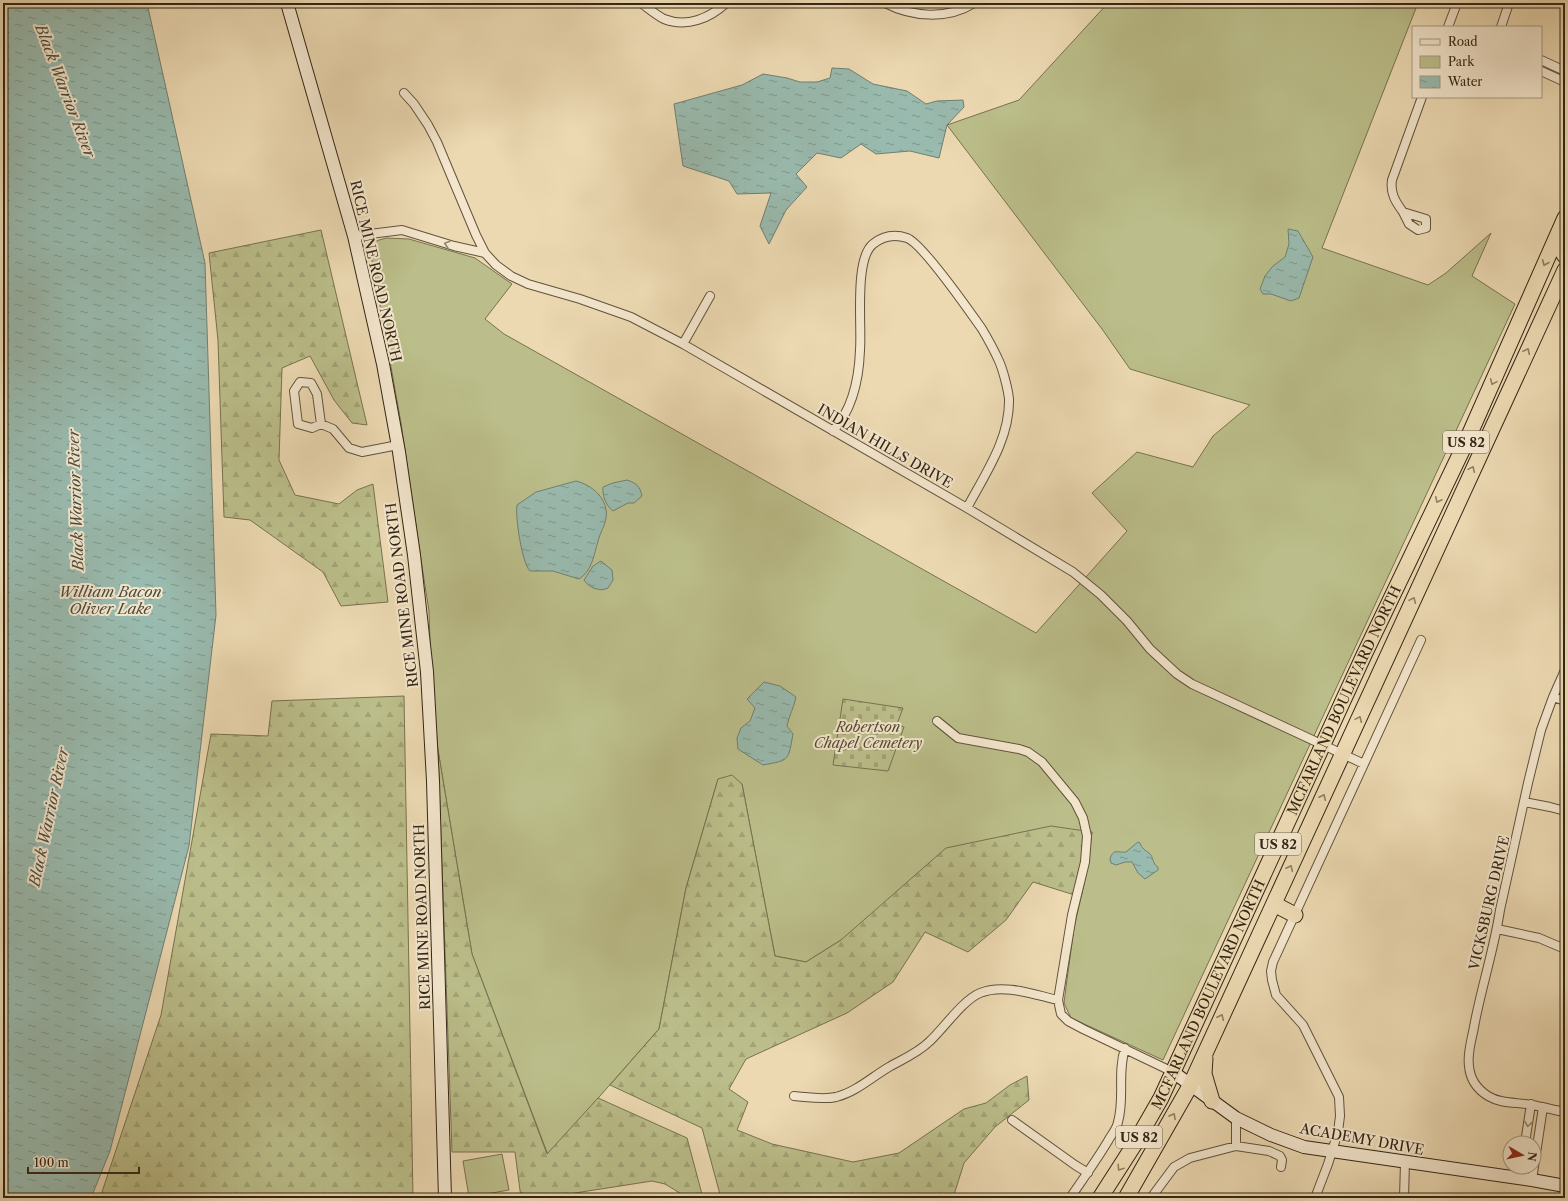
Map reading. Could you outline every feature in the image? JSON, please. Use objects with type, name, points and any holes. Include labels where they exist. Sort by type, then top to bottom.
[{"type":"highway","points":[[1563,223],[1559,243],[1565,256]]},
{"type":"highway","name":"MCFARLAND BOULEVARD NORTH","points":[[1100,1198],[1161,1098],[1323,745],[1470,433],[1563,223]]},
{"type":"highway","name":"MCFARLAND BOULEVARD NORTH","points":[[1126,1198],[1190,1086],[1565,270]]},
{"type":"highway","points":[[1274,904],[1295,915]]},
{"type":"highway","points":[[1205,1053],[1204,1074],[1212,1101]]},
{"type":"main road","name":"RICE MINE ROAD NORTH","points":[[287,3],[354,236],[383,364],[398,446],[416,569],[428,688],[434,781],[446,1198]]},
{"type":"main road","name":"ACADEMY DRIVE","points":[[1173,1072],[1190,1086],[1236,1118],[1271,1135],[1304,1147],[1405,1162],[1502,1170]]},
{"type":"main road","name":"ACADEMY DRIVE","points":[[1524,1175],[1532,1180],[1565,1186]]},
{"type":"street","points":[[641,3],[664,19],[682,22],[700,20],[716,12],[726,3]]},
{"type":"street","points":[[885,3],[898,10],[915,14],[933,15],[950,12],[967,7],[974,3]]},
{"type":"street","points":[[1448,26],[1457,3]]},
{"type":"street","points":[[1502,26],[1509,3]]},
{"type":"street","points":[[1542,60],[1565,71]]},
{"type":"street","points":[[1542,71],[1565,82]]},
{"type":"street","points":[[404,93],[425,120],[437,142],[485,253]]},
{"type":"street","points":[[1404,212],[1393,196],[1390,188],[1422,98]]},
{"type":"street","points":[[354,236],[402,230],[454,246],[485,253]]},
{"type":"street","points":[[833,431],[847,408],[856,386],[860,350],[860,296],[862,269],[867,251],[873,244],[890,235],[908,238],[923,250],[982,330],[999,362],[1009,397],[1008,416],[1002,442],[967,508]]},
{"type":"street","name":"INDIAN HILLS DRIVE","points":[[485,253],[496,265],[528,284],[580,299],[631,317],[683,344],[967,508],[1073,572],[1101,595],[1127,621],[1150,649],[1177,674],[1208,693],[1364,764]]},
{"type":"street","points":[[683,344],[710,296]]},
{"type":"street","points":[[321,424],[317,394],[310,383],[300,382],[294,391],[298,424],[312,428],[321,424],[333,429],[349,448],[362,452],[398,446]]},
{"type":"street","points":[[1314,1198],[1332,1152],[1340,1116],[1338,1098],[1303,1025],[1276,995],[1272,984],[1271,971],[1273,962],[1421,640]]},
{"type":"street","name":"VICKSBURG DRIVE","points":[[1565,670],[1541,730],[1497,929],[1476,1014],[1468,1058],[1471,1076],[1475,1085],[1481,1092],[1489,1097],[1515,1104],[1531,1104],[1565,1112]]},
{"type":"street","points":[[1553,697],[1565,701]]},
{"type":"street","points":[[937,721],[958,738],[1019,749],[1032,754],[1042,762],[1076,802],[1083,818],[1087,836],[1085,862],[1072,915],[1058,1000],[1061,1014],[1068,1021],[1173,1072]]},
{"type":"street","points":[[1524,802],[1565,811]]},
{"type":"street","points":[[1497,929],[1539,938],[1565,949]]},
{"type":"street","points":[[794,1096],[828,1098],[846,1094],[854,1090],[891,1066],[915,1054],[929,1043],[966,1003],[981,992],[1008,989],[1058,1000]]},
{"type":"street","points":[[1070,1198],[1088,1173],[1118,1124],[1122,1100],[1120,1082],[1122,1057],[1125,1048]]},
{"type":"street","points":[[1526,1135],[1531,1104]]},
{"type":"street","points":[[1532,1180],[1543,1107]]},
{"type":"street","points":[[1236,1118],[1236,1146]]},
{"type":"street","points":[[1012,1120],[1088,1173]]},
{"type":"street","points":[[1151,1198],[1174,1167],[1190,1158],[1236,1146],[1269,1151],[1280,1156],[1282,1160],[1281,1167]]},
{"type":"street","points":[[1404,1198],[1405,1162]]},
{"type":"green space","points":[[1108,3],[1418,3],[1322,248],[1428,285],[1446,273],[1491,233],[1472,276],[1515,304],[1163,1060],[1071,1018],[1064,1003],[1074,928],[1086,875],[1092,832],[841,940],[806,962],[775,956],[742,784],[718,779],[686,888],[659,1029],[548,1155],[472,954],[438,750],[431,673],[429,611],[401,423],[369,243],[386,238],[409,239],[475,258],[512,284],[485,319],[504,334],[1036,633],[1127,531],[1092,493],[1137,452],[1193,467],[1213,436],[1250,405],[1130,369],[1102,329],[947,125],[1019,100]]},
{"type":"green space","points":[[321,230],[367,425],[352,423],[334,400],[310,356],[282,368],[279,460],[295,495],[339,504],[357,490],[373,484],[388,602],[341,606],[323,572],[250,520],[224,517],[218,340],[209,253]]},
{"type":"green space","points":[[404,696],[413,1198],[100,1198],[161,1015],[211,734],[268,736],[272,701]]},
{"type":"green space","name":"Robertson Chapel Cemetery","points":[[843,699],[903,708],[897,724],[904,727],[888,771],[833,765]]},
{"type":"green space","points":[[438,750],[472,954],[547,1154],[598,1098],[687,1138],[703,1198],[688,1198],[665,1184],[652,1181],[543,1198],[521,1198],[515,1152],[452,1152]]},
{"type":"green space","points":[[732,775],[742,784],[775,956],[806,962],[841,940],[946,848],[1051,826],[1092,832],[1086,875],[1081,897],[1033,882],[1006,920],[968,952],[925,932],[893,982],[847,1013],[746,1059],[729,1089],[748,1102],[737,1130],[772,1144],[853,1162],[899,1153],[964,1109],[986,1103],[1010,1085],[1027,1076],[1029,1100],[995,1127],[964,1163],[953,1198],[721,1198],[702,1128],[610,1085],[659,1029],[686,888],[718,779]]},
{"type":"green space","points":[[502,1154],[509,1190],[469,1197],[463,1161]]},
{"type":"water","name":"William Bacon Oliver Lake","points":[[3,3],[147,3],[205,263],[216,615],[189,846],[110,1151],[91,1198],[3,1198]]},
{"type":"water","points":[[832,68],[849,69],[873,84],[907,91],[926,104],[937,101],[963,100],[964,107],[947,125],[939,158],[910,151],[876,154],[861,144],[841,158],[817,153],[796,174],[807,187],[786,210],[769,244],[760,226],[771,193],[737,194],[729,181],[683,166],[674,104],[742,85],[763,74],[800,82],[817,82],[830,78]]},
{"type":"water","points":[[1288,229],[1298,231],[1313,257],[1299,298],[1291,301],[1271,294],[1263,294],[1260,289],[1265,276],[1273,266],[1285,257],[1289,244]]},
{"type":"water","points":[[627,480],[637,485],[642,496],[634,503],[628,503],[613,511],[605,500],[603,487]]},
{"type":"water","points":[[576,481],[588,486],[598,494],[605,505],[606,511],[605,524],[590,567],[579,579],[553,571],[530,571],[524,559],[520,540],[517,505],[536,492]]},
{"type":"water","points":[[601,561],[612,570],[613,580],[608,588],[602,590],[592,587],[584,580],[593,566]]},
{"type":"water","points":[[764,682],[780,686],[796,697],[787,726],[793,734],[790,750],[786,758],[783,760],[763,765],[738,749],[737,738],[741,728],[750,721],[755,708],[747,699]]},
{"type":"water","points":[[1138,842],[1151,855],[1156,866],[1158,867],[1158,870],[1145,879],[1138,873],[1132,862],[1125,862],[1116,865],[1111,863],[1110,859],[1114,852],[1126,852]]},
{"type":"water label","name":"Black Warrior River","points":[[65,91]]},
{"type":"water label","name":"Black Warrior River","points":[[76,500]]},
{"type":"water label","name":"Black Warrior River","points":[[49,817]]}]
